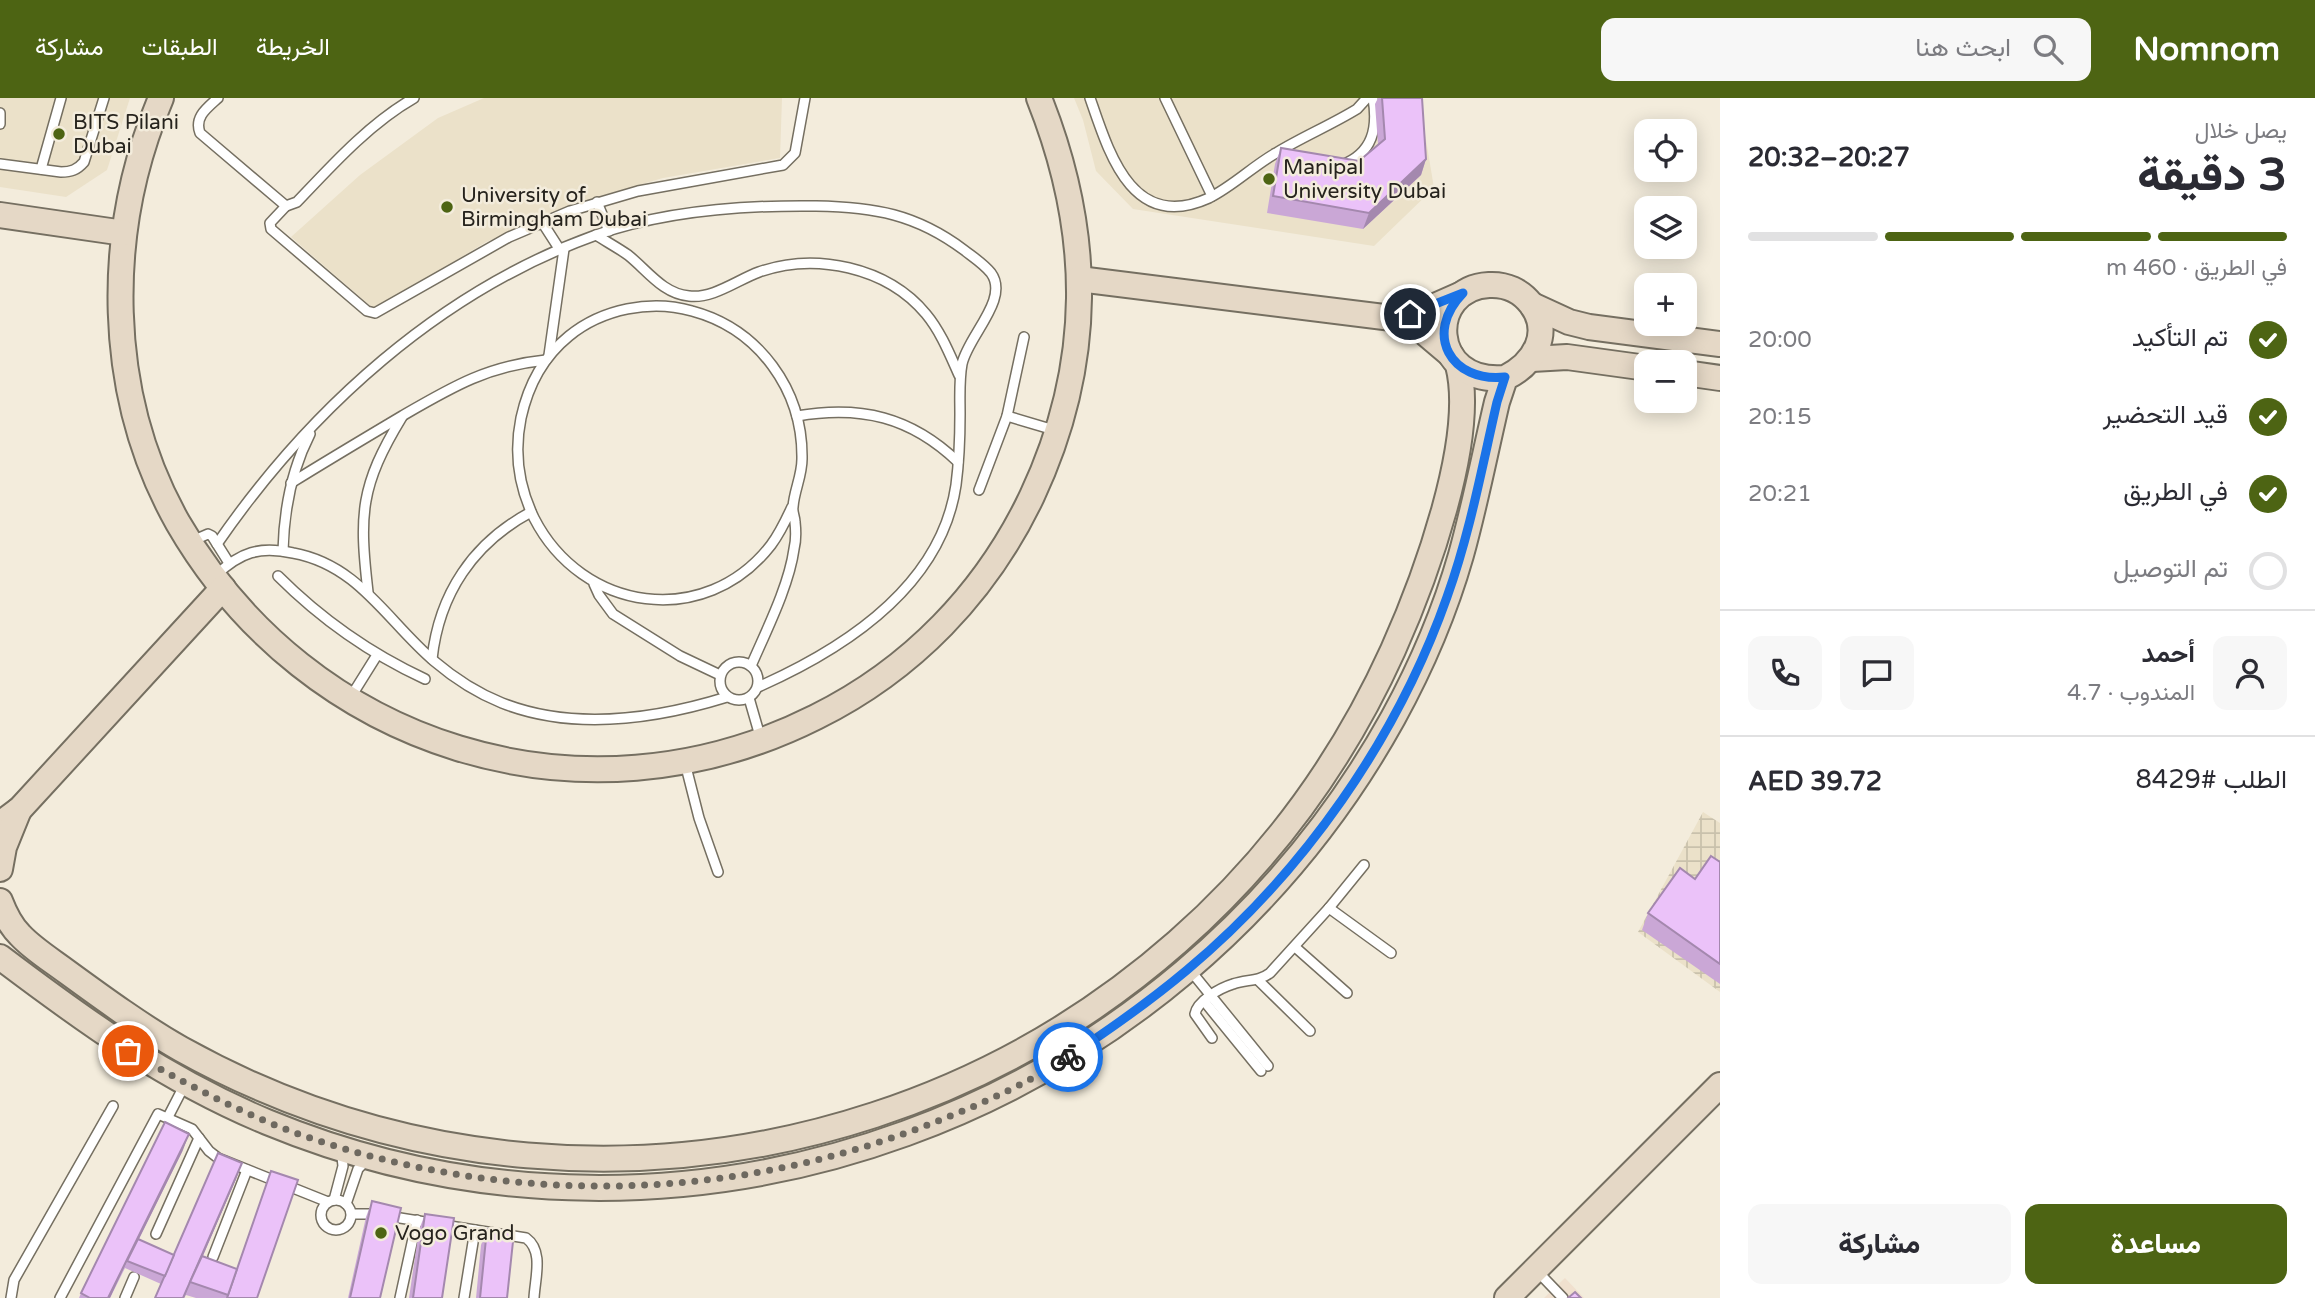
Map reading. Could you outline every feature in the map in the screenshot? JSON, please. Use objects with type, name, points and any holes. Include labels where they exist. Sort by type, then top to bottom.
[{"type":"street","points":[[161,98],[146,134],[132,182],[120,275],[121,318],[133,402],[144,443],[158,482],[190,542],[222,576],[260,629],[301,666],[349,700],[433,740],[502,760],[559,769],[617,770],[685,763],[731,752],[796,727],[865,689],[910,656],[943,626],[972,593],[1010,539],[1040,480],[1059,432],[1077,345],[1079,279],[1069,186],[1039,98]]},
{"type":"street","points":[[0,215],[124,233]]},
{"type":"street","points":[[1079,279],[1392,318],[1424,332],[1472,375],[1488,379],[1505,377],[1520,370],[1532,359],[1539,341],[1539,323],[1532,305]]},
{"type":"street","points":[[1392,318],[1428,309],[1480,285],[1500,284],[1518,291],[1532,305],[1569,322],[1720,344]]},
{"type":"street","points":[[0,901],[10,923],[28,943],[123,1013],[165,1040],[260,1088],[337,1117],[382,1130],[463,1147],[522,1154],[584,1160],[646,1159],[708,1154],[769,1144],[890,1111],[966,1079],[1052,1034],[1139,974],[1189,930],[1245,873],[1288,823],[1339,751],[1388,660],[1415,596],[1437,530],[1454,463],[1463,402],[1454,360],[1445,342],[1444,328],[1453,303],[1463,293]]},
{"type":"street","points":[[1532,359],[1567,357],[1634,366]]},
{"type":"street","points":[[1697,375],[1720,378]]},
{"type":"street","points":[[0,957],[128,1051],[186,1084],[269,1123],[370,1156],[484,1180],[601,1188],[710,1181],[818,1161],[884,1142],[969,1109],[1017,1086],[1108,1031],[1189,969],[1259,901],[1290,866],[1347,792],[1393,718],[1426,649],[1461,556],[1505,377]]},
{"type":"street","points":[[0,869],[10,816],[222,576]]},
{"type":"street","points":[[1507,1298],[1720,1085]]},
{"type":"lane","points":[[41,169],[61,98]]},
{"type":"lane","points":[[0,164],[69,172],[78,168],[84,162],[104,98]]},
{"type":"lane","points":[[218,98],[200,116],[200,133],[286,205]]},
{"type":"lane","points":[[414,98],[399,102],[296,202],[286,205],[271,223],[271,229],[367,311],[375,313],[478,254],[542,222],[597,202],[638,191],[783,165],[795,153],[805,98]]},
{"type":"lane","points":[[1090,98],[1116,166],[1126,183],[1141,196],[1159,204],[1178,206],[1212,197],[1268,158],[1357,109],[1367,98]]},
{"type":"lane","points":[[1165,98],[1212,197]]},
{"type":"lane","points":[[1330,168],[1356,159],[1366,149],[1373,137],[1376,123],[1373,98]]},
{"type":"lane","points":[[0,113],[0,124]]},
{"type":"lane","points":[[1268,158],[1280,160]]},
{"type":"lane","points":[[597,202],[609,231]]},
{"type":"lane","points":[[217,544],[266,477],[315,424],[371,370],[429,325],[483,289],[596,235],[694,214],[792,206],[857,208],[913,219],[935,229],[975,258],[992,274],[996,282],[995,300],[969,344],[960,377],[958,462],[951,508],[933,548],[908,584],[877,616],[842,643],[804,666],[758,687],[749,698],[741,701],[727,697],[639,716],[582,719],[555,716],[502,703],[453,677],[432,660],[368,592],[314,558],[272,549],[249,552],[222,576]]},
{"type":"lane","points":[[542,222],[562,249],[548,358]]},
{"type":"lane","points":[[596,235],[630,257],[669,290],[689,296],[710,294],[762,271],[784,266],[827,263],[863,272],[886,283],[925,314],[938,333],[960,377]]},
{"type":"lane","points":[[647,306],[668,306],[689,310],[728,325],[761,351],[784,383],[797,416],[802,439],[799,485],[792,507],[771,545],[739,575],[710,590],[679,598],[657,600],[614,592],[594,584],[564,560],[540,529],[531,512],[520,478],[517,461],[518,432],[530,389],[548,358],[569,336],[593,321],[619,311],[647,306]]},
{"type":"lane","points":[[979,490],[1007,416],[1024,338]]},
{"type":"lane","points":[[291,483],[353,443],[469,378],[507,365],[548,358]]},
{"type":"lane","points":[[797,416],[838,411],[879,416],[915,429],[944,448],[958,462]]},
{"type":"lane","points":[[368,592],[362,541],[364,504],[382,451],[403,416]]},
{"type":"lane","points":[[1007,416],[1059,432]]},
{"type":"lane","points":[[283,551],[291,483],[305,443],[315,424]]},
{"type":"lane","points":[[751,666],[794,553],[795,523],[792,507]]},
{"type":"lane","points":[[432,660],[442,612],[464,569],[501,530],[531,512]]},
{"type":"lane","points":[[190,542],[208,534],[212,536],[217,544],[222,576]]},
{"type":"lane","points":[[278,576],[325,619],[377,655],[425,679]]},
{"type":"lane","points":[[594,584],[605,605],[614,614],[680,656],[720,676]]},
{"type":"lane","points":[[349,700],[377,655]]},
{"type":"lane","points":[[727,697],[720,687],[720,676],[733,662],[751,666],[758,679],[758,687]]},
{"type":"lane","points":[[749,698],[761,741]]},
{"type":"lane","points":[[685,763],[699,818],[719,872]]},
{"type":"lane","points":[[1212,1038],[1195,1014],[1196,1007],[1230,985],[1258,980],[1270,973],[1364,865]]},
{"type":"lane","points":[[1329,908],[1391,953]]},
{"type":"lane","points":[[1294,947],[1347,993]]},
{"type":"lane","points":[[1189,969],[1207,998],[1265,1069]]},
{"type":"lane","points":[[1258,980],[1310,1031]]},
{"type":"lane","points":[[168,1117],[186,1084]]},
{"type":"lane","points":[[11,1298],[14,1280],[113,1106]]},
{"type":"lane","points":[[60,1298],[154,1117],[160,1114],[192,1129],[218,1158],[331,1201],[346,1204],[352,1214],[351,1220],[343,1229],[337,1231],[322,1223],[321,1211],[331,1201],[343,1166],[341,1148]]},
{"type":"lane","points":[[156,1234],[199,1138]]},
{"type":"lane","points":[[346,1204],[358,1169],[370,1156]]},
{"type":"lane","points":[[213,1257],[247,1170]]},
{"type":"lane","points":[[352,1214],[374,1213],[526,1238],[533,1243],[537,1252],[534,1298]]},
{"type":"lane","points":[[400,1298],[417,1220]]},
{"type":"lane","points":[[464,1298],[475,1230]]},
{"type":"lane","points":[[1536,1270],[1563,1298]]},
{"type":"lane","points":[[125,1298],[134,1277]]},
{"type":"shaded area","name":"BITS Pilani Dubai","points":[[0,98],[130,98],[107,170],[66,197],[0,187]]},
{"type":"shaded area","name":"University of Birmingham Dubai","points":[[484,98],[782,98],[780,158],[663,178],[594,198],[486,242],[375,310],[291,237],[360,175],[438,118]]},
{"type":"shaded area","name":"Manipal University Dubai","points":[[1074,98],[1419,98],[1434,188],[1374,246],[1133,209],[1096,171],[1083,120]]},
{"type":"shaded area","points":[[1703,812],[1720,823],[1720,992],[1638,932]]},
{"type":"shaded area","points":[[1565,1278],[1584,1298],[1544,1298]]},
{"type":"building","points":[[1382,98],[1422,98],[1426,159],[1369,213],[1273,196],[1281,148],[1359,161],[1385,139]]},
{"type":"building","points":[[1711,856],[1720,862],[1720,964],[1648,913],[1680,868],[1695,879]]},
{"type":"building","points":[[165,1122],[189,1134],[108,1298],[90,1298],[81,1293]]},
{"type":"building","points":[[218,1153],[242,1163],[183,1298],[155,1298]]},
{"type":"building","points":[[271,1171],[298,1180],[257,1298],[227,1298]]},
{"type":"building","points":[[372,1201],[401,1208],[380,1298],[350,1298]]},
{"type":"building","points":[[425,1214],[454,1218],[442,1298],[413,1298]]},
{"type":"building","points":[[487,1229],[514,1232],[507,1298],[480,1298]]},
{"type":"building","points":[[138,1239],[174,1255],[165,1276],[127,1261]]},
{"type":"building","points":[[202,1256],[237,1269],[228,1295],[190,1282]]},
{"type":"building","points":[[1575,1292],[1581,1298],[1568,1298]]},
{"type":"way so far","points":[[128,1051],[220,1102],[318,1141],[426,1170],[484,1180],[601,1188],[710,1181],[765,1173],[818,1161],[884,1142],[969,1109],[1068,1057]]},
{"type":"place","name":"BITS Pilani Dubai","points":[[59,134]]},
{"type":"place","name":"Manipal University Dubai","points":[[1269,179]]},
{"type":"place","name":"University of Birmingham Dubai","points":[[447,207]]},
{"type":"place","name":"Vogo Grand","points":[[381,1233]]},
{"type":"route","points":[[1068,1057],[1151,1000],[1189,969],[1259,901],[1290,866],[1347,792],[1382,737],[1413,679],[1431,639],[1461,556],[1505,377],[1488,379],[1472,375],[1458,365],[1450,354],[1445,342],[1444,328],[1453,303],[1463,293],[1446,302],[1410,314]]}]
